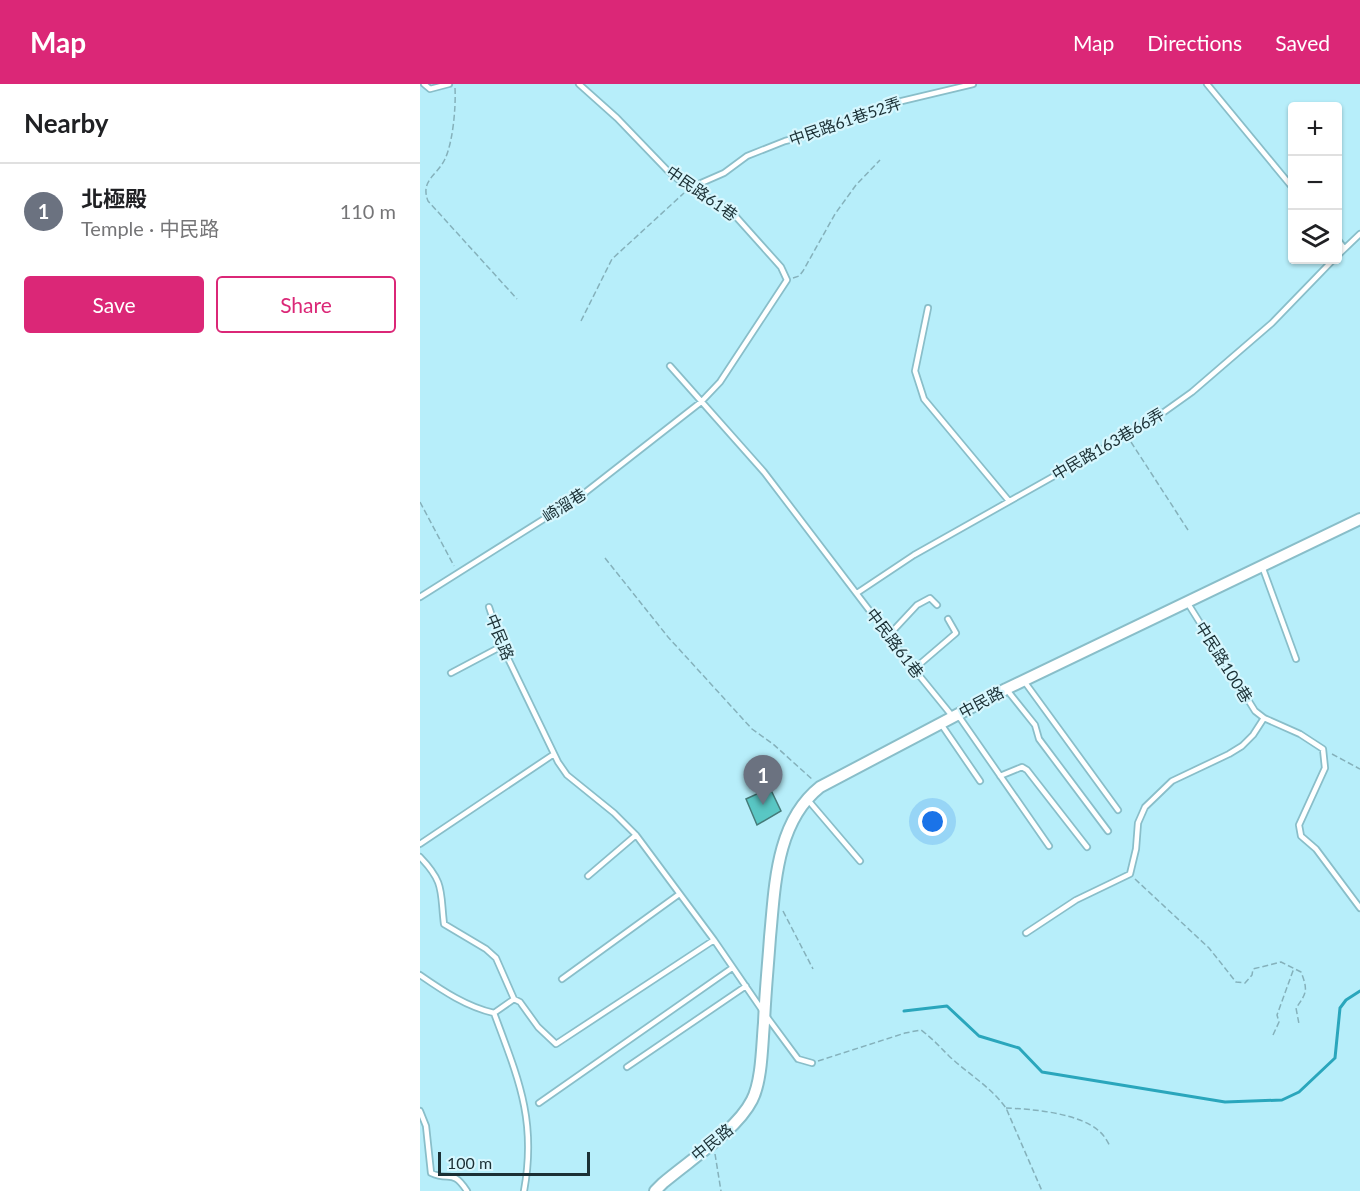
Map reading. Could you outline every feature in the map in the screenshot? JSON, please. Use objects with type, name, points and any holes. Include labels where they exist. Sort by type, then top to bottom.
[{"type":"street","name":"中民路","points":[[655,1191],[736,1123],[753,1098],[762,1057],[778,863],[794,817],[807,798],[820,787],[1006,689],[1360,519]]},
{"type":"lane","points":[[424,84],[430,89],[449,84]]},
{"type":"lane","name":"中民路61巷","points":[[579,84],[617,118],[668,171],[730,210],[781,267],[787,280]]},
{"type":"lane","name":"中民路61巷52弄","points":[[692,187],[724,173],[747,156],[785,141],[825,131],[885,105],[973,84]]},
{"type":"lane","points":[[1207,84],[1288,181]]},
{"type":"lane","points":[[1342,250],[1360,234]]},
{"type":"lane","name":"中民路163巷66弄","points":[[857,593],[914,555],[1150,422],[1192,392],[1272,323],[1329,264]]},
{"type":"lane","points":[[701,402],[720,382],[787,280]]},
{"type":"lane","points":[[928,308],[915,371],[924,399],[1009,501]]},
{"type":"lane","name":"中民路61巷","points":[[670,366],[764,472],[914,669],[953,717],[960,718],[1049,846]]},
{"type":"lane","name":"崎溜巷","points":[[420,597],[582,495],[701,402]]},
{"type":"lane","points":[[1262,566],[1296,659]]},
{"type":"lane","points":[[889,635],[917,605],[930,598],[938,605]]},
{"type":"lane","name":"中民路100巷","points":[[1187,601],[1255,711],[1264,718],[1300,734],[1323,749]]},
{"type":"lane","name":"中民路","points":[[489,608],[502,646],[554,754],[567,775],[614,813],[636,836],[678,895],[714,940],[798,1059],[812,1063]]},
{"type":"lane","points":[[914,669],[956,633],[948,619]]},
{"type":"lane","points":[[451,673],[502,646]]},
{"type":"lane","points":[[1024,680],[1118,810]]},
{"type":"lane","points":[[1006,689],[1035,725],[1039,739],[1108,831]]},
{"type":"lane","points":[[1026,933],[1076,900],[1130,874],[1136,849],[1138,823],[1146,807],[1173,781],[1242,746],[1253,735],[1264,718]]},
{"type":"lane","points":[[941,724],[980,781]]},
{"type":"lane","points":[[1323,749],[1326,768],[1299,825],[1301,836],[1316,849],[1360,908]]},
{"type":"lane","points":[[420,844],[554,754]]},
{"type":"lane","points":[[1000,776],[1017,768],[1027,770],[1087,847]]},
{"type":"lane","points":[[807,798],[860,861]]},
{"type":"lane","points":[[588,876],[636,836]]},
{"type":"lane","points":[[420,857],[433,870],[441,886],[444,924],[486,949],[496,958],[514,999],[520,1002],[538,1027],[556,1044],[714,940]]},
{"type":"lane","points":[[562,979],[678,895]]},
{"type":"lane","points":[[539,1102],[732,968]]},
{"type":"lane","points":[[420,975],[479,1010],[494,1013],[514,999]]},
{"type":"lane","points":[[627,1066],[746,986]]},
{"type":"lane","points":[[494,1013],[523,1098],[529,1143],[529,1164],[524,1191]]},
{"type":"lane","points":[[420,1111],[426,1126],[431,1173],[455,1176],[460,1179],[467,1191]]},
{"type":"path","points":[[456,84],[456,102],[446,159],[426,185],[425,192],[428,201],[517,299]]},
{"type":"path","points":[[787,280],[799,276],[803,271],[835,214],[856,185],[880,160]]},
{"type":"path","points":[[581,321],[612,259],[692,187]]},
{"type":"path","points":[[1127,436],[1188,530]]},
{"type":"path","points":[[420,502],[457,572]]},
{"type":"path","points":[[605,558],[668,637],[752,729],[773,744],[820,787]]},
{"type":"path","points":[[1323,749],[1360,769]]},
{"type":"path","points":[[1130,874],[1209,948],[1236,982],[1245,983],[1252,975],[1253,969],[1281,962],[1301,972],[1307,987],[1305,997],[1296,1008],[1299,1024]]},
{"type":"path","points":[[774,894],[813,969]]},
{"type":"path","points":[[1274,1035],[1279,1022],[1277,1015],[1294,968]]},
{"type":"path","points":[[812,1063],[921,1030],[984,1083],[1006,1108],[1042,1191]]},
{"type":"path","points":[[1006,1108],[1041,1110],[1089,1124],[1101,1132],[1110,1146]]},
{"type":"path","points":[[713,1142],[721,1191]]},
{"type":"building","points":[[770,788],[781,811],[757,825],[746,799]]},
{"type":"waterway","points":[[904,1011],[947,1006],[979,1036],[1019,1048],[1042,1072],[1225,1102],[1282,1100],[1299,1092],[1335,1058],[1340,1008],[1346,1000],[1360,991]]},
{"type":"place","name":"北極殿","points":[[763,805]]}]
